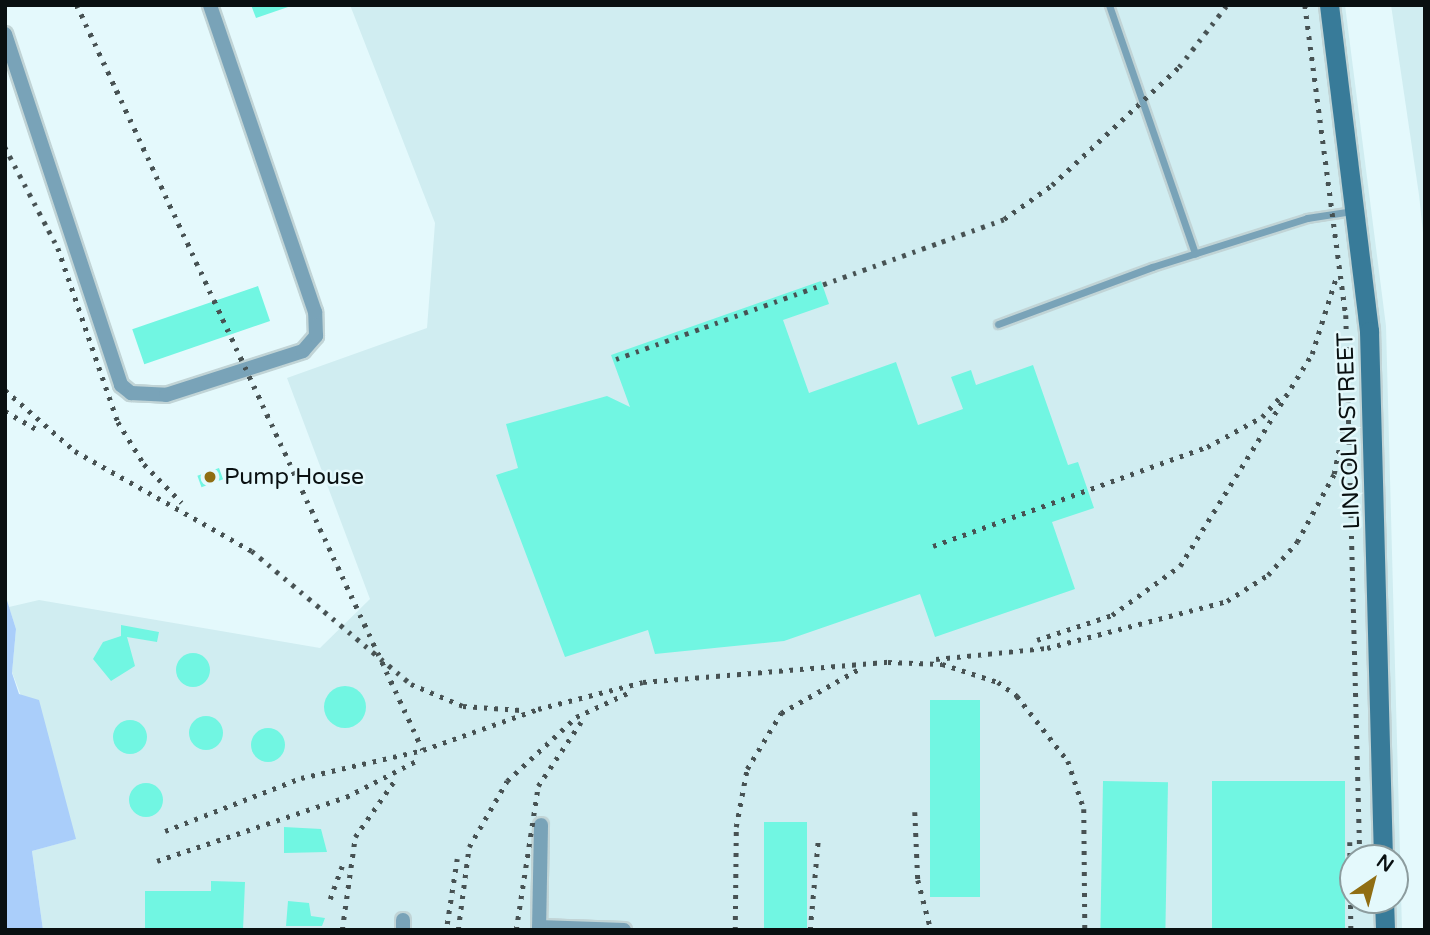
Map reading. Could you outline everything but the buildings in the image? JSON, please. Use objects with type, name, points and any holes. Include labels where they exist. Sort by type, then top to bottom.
[{"type":"main road","name":"LINCOLN STREET","points":[[1329,5],[1359,211],[1377,477],[1383,844]]},
{"type":"street","points":[[5,34],[121,384],[131,393],[166,395],[303,351],[316,336],[315,312],[210,5]]},
{"type":"street","points":[[541,825],[539,928],[624,930]]},
{"type":"lane","points":[[1109,5],[1195,254]]},
{"type":"lane","points":[[998,324],[1195,254],[1307,218],[1359,211]]},
{"type":"shaded area","points":[[350,5],[1345,5],[1386,326],[1400,844],[1339,844],[1339,914],[1402,914],[1402,930],[43,930],[32,851],[75,839],[12,672],[16,629],[9,607],[39,600],[320,648],[370,599],[287,378],[427,328],[435,223]]},
{"type":"shaded area","points":[[1391,5],[1425,5],[1425,252],[1419,195]]},
{"type":"water","points":[[5,594],[16,629],[12,673],[19,694],[39,700],[76,839],[32,851],[43,930],[5,930]]},
{"type":"railway","points":[[77,5],[423,750],[538,709],[643,682],[888,662],[942,664],[998,682],[1017,696],[1068,761],[1084,809],[1085,930]]},
{"type":"railway","points":[[616,359],[1004,219],[1052,185],[1179,67],[1227,5]]},
{"type":"railway","points":[[1305,5],[1346,315],[1360,844]]},
{"type":"railway","points":[[5,147],[58,248],[118,422],[144,464],[182,503]]},
{"type":"railway","points":[[1037,640],[1112,615],[1180,566],[1312,354],[1336,278]]},
{"type":"railway","points":[[5,390],[75,451],[252,551],[411,684],[463,706],[521,710]]},
{"type":"railway","points":[[933,546],[1207,447],[1262,417],[1279,398]]},
{"type":"railway","points":[[5,411],[39,431]]},
{"type":"railway","points":[[936,659],[1047,648],[1227,601],[1268,575],[1297,542],[1334,474],[1344,424]]},
{"type":"railway","points":[[735,930],[736,827],[747,769],[781,713],[859,669]]},
{"type":"railway","points":[[458,930],[469,847],[507,781],[576,717],[630,692]]},
{"type":"railway","points":[[516,930],[538,786],[581,722]]},
{"type":"railway","points":[[165,831],[301,778],[423,750]]},
{"type":"railway","points":[[157,861],[346,797],[416,761]]},
{"type":"railway","points":[[342,930],[355,837],[397,777]]},
{"type":"railway","points":[[915,812],[918,880],[931,930]]},
{"type":"railway","points":[[810,930],[818,841]]},
{"type":"railway","points":[[1350,842],[1351,930]]},
{"type":"railway","points":[[447,924],[457,859]]},
{"type":"railway","points":[[330,899],[342,866]]},
{"type":"place","name":"Pump House","points":[[210,477]]}]
